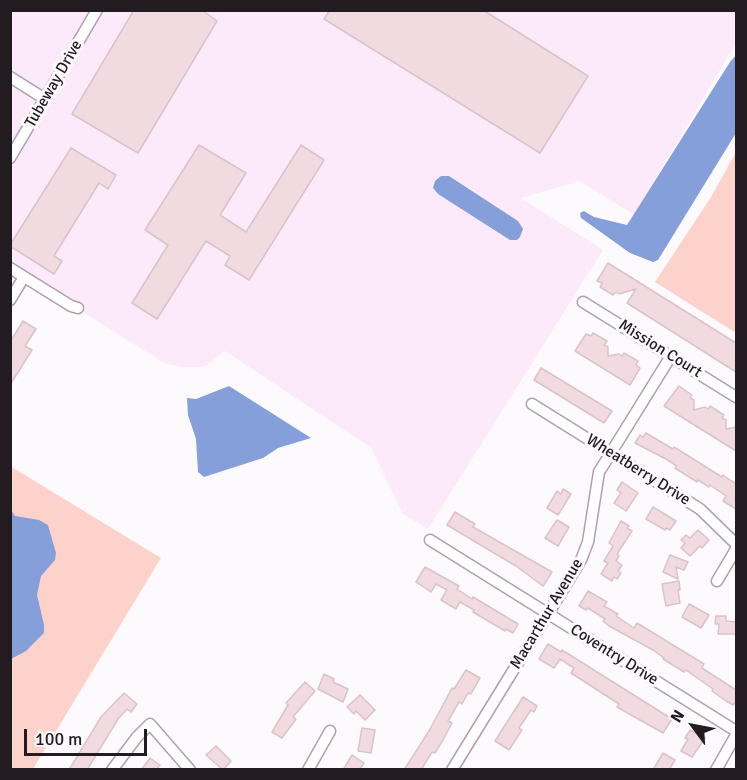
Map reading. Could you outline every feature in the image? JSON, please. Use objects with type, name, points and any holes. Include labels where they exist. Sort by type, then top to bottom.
[{"type":"street","name":"Tubeway Drive","points":[[10,158],[97,10]]},
{"type":"street","points":[[10,77],[45,99]]},
{"type":"street","points":[[10,268],[71,306],[78,308]]},
{"type":"street","points":[[10,300],[24,277]]},
{"type":"street","name":"Mission Court","points":[[583,302],[736,397]]},
{"type":"street","name":"Macarthur Avenue","points":[[452,770],[586,549],[599,472],[670,356]]},
{"type":"street","name":"Wheatberry Drive","points":[[532,404],[700,508],[736,544]]},
{"type":"street","name":"Coventry Drive","points":[[430,540],[736,733]]},
{"type":"street","points":[[717,581],[736,549]]},
{"type":"street","points":[[112,770],[150,724],[190,770]]},
{"type":"street","points":[[308,770],[330,731]]},
{"type":"street","points":[[716,770],[736,733]]},
{"type":"shaded area","points":[[736,10],[736,43],[634,215],[580,181],[521,198],[603,250],[428,529],[403,514],[371,448],[225,351],[204,367],[182,367],[164,363],[11,267],[10,11]]},
{"type":"shaded area","points":[[736,152],[736,333],[655,282],[711,197]]},
{"type":"shaded area","points":[[10,466],[161,558],[33,769],[11,769]]},
{"type":"water","points":[[736,55],[736,133],[658,260],[653,262],[630,253],[581,218],[580,213],[584,211],[594,217],[627,225]]},
{"type":"water","points":[[441,176],[449,176],[518,221],[523,229],[520,237],[517,240],[510,240],[438,194],[433,188],[435,181]]},
{"type":"water","points":[[229,386],[311,438],[278,448],[263,458],[204,477],[198,472],[196,439],[188,415],[187,398],[196,399]]},
{"type":"water","points":[[11,510],[15,516],[39,520],[48,525],[56,553],[55,560],[41,576],[37,595],[44,633],[26,651],[11,659]]},
{"type":"building","points":[[134,10],[202,10],[217,21],[138,153],[72,114]]},
{"type":"building","points":[[330,10],[483,10],[588,76],[540,153],[324,19]]},
{"type":"building","points":[[199,145],[246,173],[220,215],[246,232],[301,145],[324,160],[249,280],[225,265],[230,256],[206,241],[157,319],[132,303],[168,245],[145,230]]},
{"type":"building","points":[[71,148],[116,175],[108,189],[99,183],[54,256],[62,261],[54,274],[10,245]]},
{"type":"building","points":[[608,263],[736,343],[736,372],[627,303],[636,289],[619,294],[616,292],[613,295],[600,287],[602,283],[597,281]]},
{"type":"building","points":[[23,321],[36,329],[25,346],[32,350],[10,385],[10,342]]},
{"type":"building","points":[[593,333],[607,341],[604,345],[608,347],[608,356],[619,354],[622,356],[624,353],[638,361],[636,365],[640,368],[630,385],[575,351],[586,334],[591,336]]},
{"type":"building","points":[[541,368],[612,411],[604,423],[534,380]]},
{"type":"building","points":[[679,386],[692,395],[690,398],[694,400],[694,410],[705,407],[708,409],[710,406],[724,415],[722,418],[726,420],[726,429],[736,427],[736,451],[664,406]]},
{"type":"building","points":[[646,433],[736,484],[736,509],[723,501],[726,496],[710,485],[709,487],[698,480],[697,482],[675,468],[677,466],[666,459],[635,443],[640,435],[643,437]]},
{"type":"building","points":[[622,482],[638,493],[626,511],[614,503],[621,493],[617,490]]},
{"type":"building","points":[[563,489],[571,494],[558,515],[547,508],[557,491],[561,494]]},
{"type":"building","points":[[653,507],[676,521],[670,530],[666,528],[665,530],[646,519]]},
{"type":"building","points":[[455,512],[475,524],[473,527],[552,572],[543,586],[516,566],[447,525]]},
{"type":"building","points":[[557,520],[569,527],[558,546],[545,538]]},
{"type":"building","points":[[621,521],[632,531],[617,554],[619,556],[616,561],[622,565],[618,571],[621,573],[617,579],[614,577],[612,581],[601,574],[608,563],[604,561],[613,546],[609,543]]},
{"type":"building","points":[[698,530],[709,540],[690,556],[681,548],[685,543],[681,540],[686,535],[690,538]]},
{"type":"building","points":[[670,555],[688,562],[684,570],[676,567],[678,579],[663,572]]},
{"type":"building","points":[[425,567],[459,586],[457,589],[472,599],[473,597],[518,624],[513,633],[506,629],[505,631],[460,602],[456,609],[441,600],[447,590],[436,584],[431,592],[416,582]]},
{"type":"building","points":[[679,581],[680,603],[666,606],[662,584]]},
{"type":"building","points":[[588,591],[607,602],[604,606],[618,614],[616,616],[634,628],[637,623],[704,664],[702,668],[736,690],[736,705],[726,701],[686,670],[684,672],[653,650],[609,626],[603,621],[605,619],[588,608],[586,610],[579,606]]},
{"type":"building","points":[[689,604],[709,615],[701,628],[682,617]]},
{"type":"building","points":[[716,616],[726,616],[726,621],[736,622],[736,634],[718,634],[719,624],[715,624]]},
{"type":"building","points":[[548,644],[561,652],[562,650],[672,719],[663,733],[617,707],[619,704],[571,673],[574,668],[560,659],[554,668],[539,659]]},
{"type":"building","points":[[466,670],[480,678],[471,694],[468,693],[462,704],[459,702],[448,721],[452,723],[435,753],[432,752],[421,770],[404,770],[429,731],[452,688],[454,689]]},
{"type":"building","points":[[324,674],[334,679],[333,682],[348,689],[343,702],[318,689]]},
{"type":"building","points":[[305,682],[315,691],[293,717],[296,719],[282,738],[272,732],[288,705],[286,703]]},
{"type":"building","points":[[124,693],[137,704],[131,712],[127,709],[118,719],[87,770],[69,770],[101,717]]},
{"type":"building","points":[[360,695],[375,710],[365,720],[356,711],[354,714],[347,707]]},
{"type":"building","points":[[523,697],[537,706],[534,712],[531,710],[519,728],[522,730],[509,750],[495,741]]},
{"type":"building","points":[[362,728],[375,730],[371,753],[358,751]]},
{"type":"building","points":[[690,730],[705,738],[692,757],[681,751]]},
{"type":"building","points":[[216,746],[231,761],[223,770],[206,755]]},
{"type":"building","points":[[663,753],[675,760],[669,770],[653,770]]},
{"type":"building","points":[[352,755],[364,763],[359,770],[343,770]]},
{"type":"building","points":[[150,758],[160,765],[156,770],[141,770]]}]
